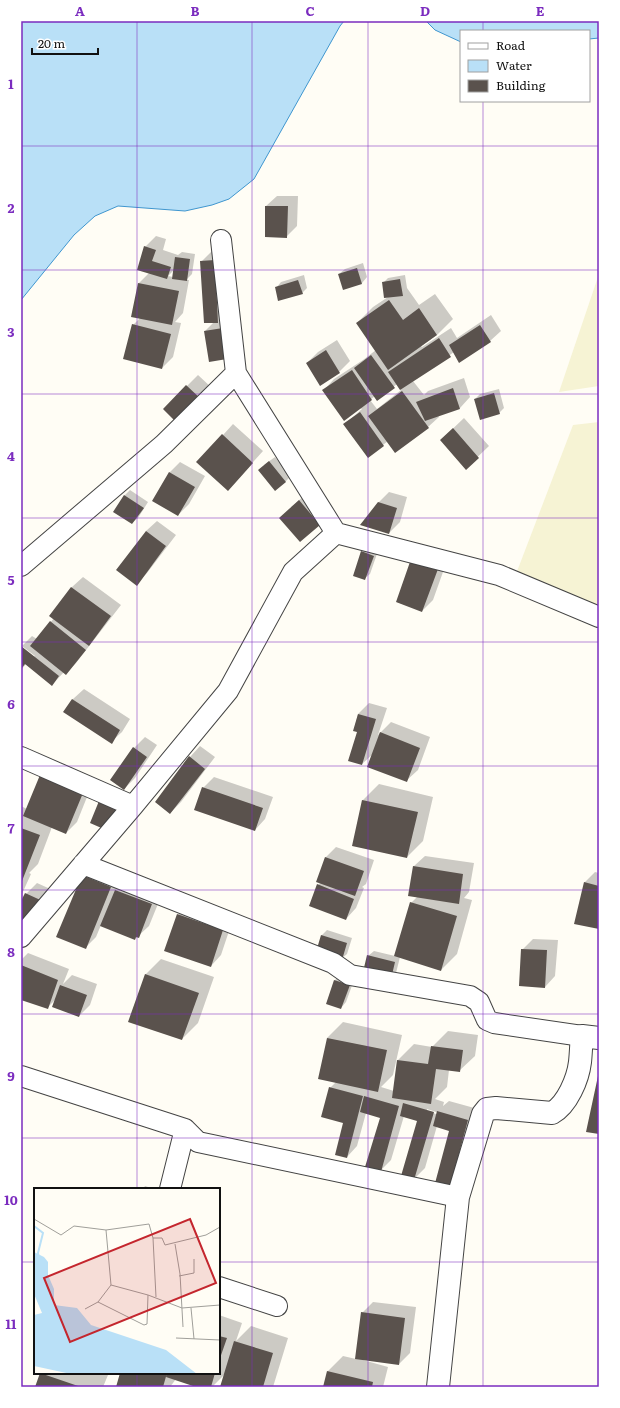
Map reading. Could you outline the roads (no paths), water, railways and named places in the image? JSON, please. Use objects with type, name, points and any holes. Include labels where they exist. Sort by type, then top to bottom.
[{"type":"street","points":[[221,240],[236,373],[336,533],[499,575],[599,617]]},
{"type":"street","points":[[21,566],[164,444],[236,373]]},
{"type":"street","points":[[21,937],[133,806],[228,691],[293,572],[336,533]]},
{"type":"street","points":[[21,757],[133,806]]},
{"type":"street","points":[[83,864],[327,960],[350,975],[470,996],[479,1002],[487,1020],[494,1023],[591,1037],[580,1062],[574,1085],[559,1110],[552,1114],[496,1108],[486,1109],[483,1114],[458,1197],[438,1387]]},
{"type":"street","points":[[21,1076],[185,1129],[198,1142],[458,1197]]},
{"type":"street","points":[[170,1188],[185,1129]]},
{"type":"street","points":[[220,1287],[277,1306]]},
{"type":"water","points":[[21,21],[344,21],[254,179],[229,199],[212,205],[185,211],[118,206],[95,216],[74,235],[21,300]]},
{"type":"water","points":[[426,21],[599,21],[599,38],[590,39],[590,30],[460,30],[460,42],[435,30]]}]
